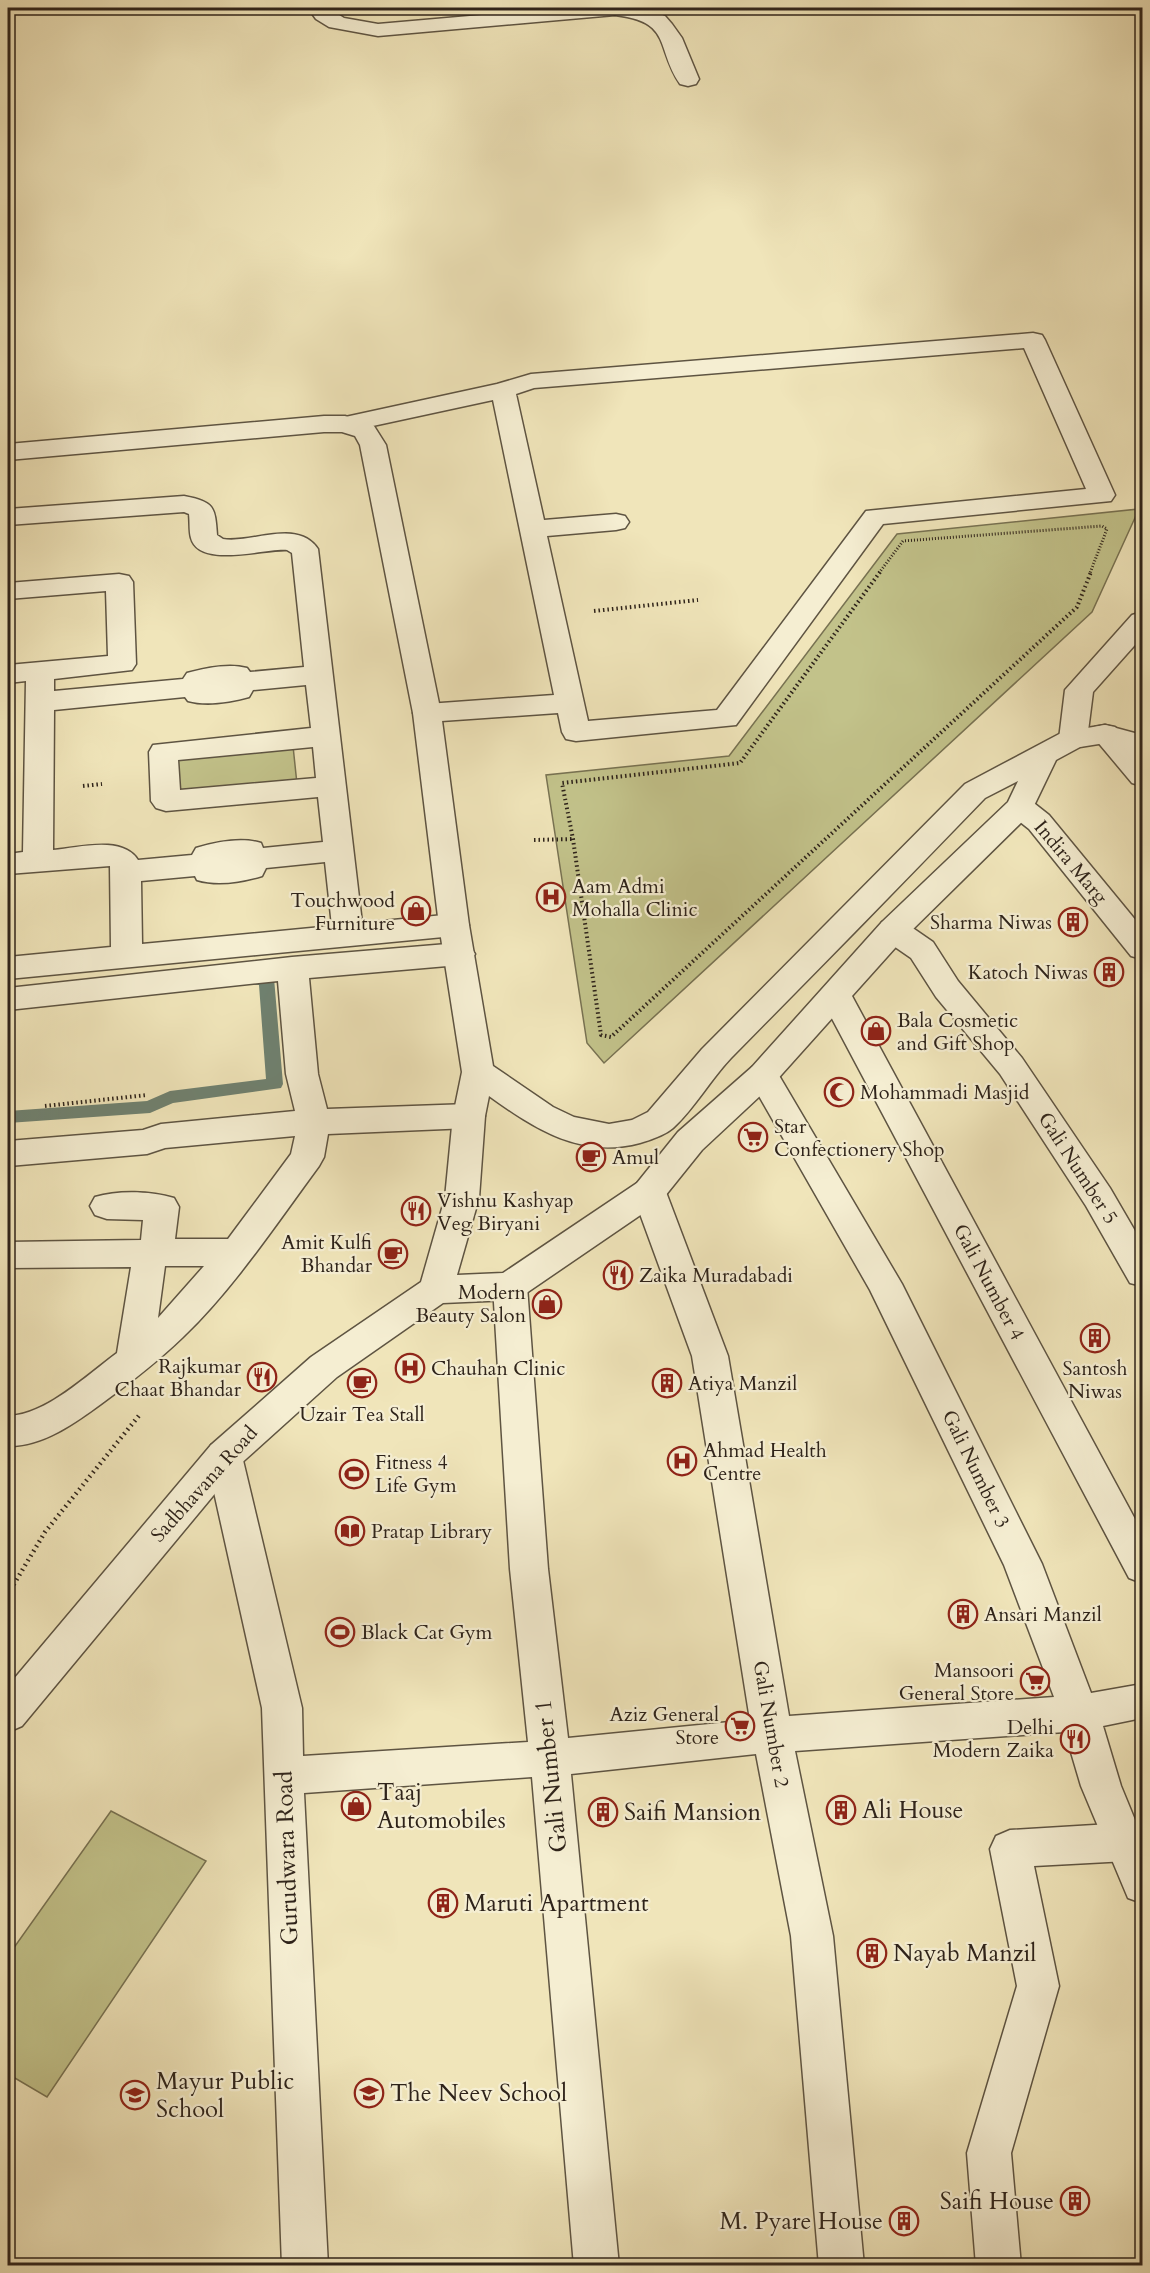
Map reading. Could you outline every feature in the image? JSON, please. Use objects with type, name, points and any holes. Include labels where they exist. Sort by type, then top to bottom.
[{"type":"street","points":[[318,8],[324,17],[344,26],[378,30],[615,9],[637,10],[656,18],[666,27],[688,79]]},
{"type":"street","points":[[8,452],[345,424],[503,390],[531,381],[1033,340],[1102,495],[875,517],[726,718],[576,732],[503,390]]},
{"type":"street","points":[[345,424],[365,431],[374,445],[427,713],[456,939],[478,1072],[469,1116],[462,1198],[436,1290],[510,1286],[649,1192],[690,1141],[763,1075],[893,930],[1020,807],[1045,753]]},
{"type":"street","points":[[8,518],[184,504],[202,511],[204,539],[211,545],[223,548],[297,543],[305,549],[348,936]]},
{"type":"street","points":[[533,529],[616,522]]},
{"type":"street","points":[[8,591],[119,582],[122,664],[8,674]]},
{"type":"street","points":[[1073,739],[1079,690],[1143,621]]},
{"type":"street","points":[[38,861],[40,671]]},
{"type":"street","points":[[39,702],[198,687],[198,695],[239,691],[237,682],[318,675]]},
{"type":"street","points":[[427,713],[570,703]]},
{"type":"street","points":[[1105,734],[1143,776]]},
{"type":"street","points":[[478,1072],[541,1116],[565,1127],[609,1136],[638,1131],[660,1120],[713,1057],[975,791],[1073,739],[1105,734],[1143,744]]},
{"type":"street","points":[[325,736],[163,752],[166,801],[330,786]]},
{"type":"street","name":"Indira Marg","points":[[1020,807],[1039,822],[1143,948]]},
{"type":"street","points":[[126,872],[208,864],[208,873],[251,869],[251,859],[338,851]]},
{"type":"street","points":[[8,864],[120,857],[126,872],[127,958]]},
{"type":"street","name":"Gali Number 5","points":[[860,907],[922,950],[947,988],[1011,1066],[1098,1197],[1143,1274]]},
{"type":"street","points":[[8,968],[348,936],[456,939]]},
{"type":"street","points":[[8,999],[292,969],[456,939]]},
{"type":"street","points":[[8,1431],[21,1431],[58,1416],[134,1360],[172,1326],[237,1252],[307,1157],[314,1122],[302,1074],[292,969]]},
{"type":"street","name":"Gali Number 4","points":[[836,996],[1143,1567]]},
{"type":"street","name":"Gali Number 3","points":[[763,1075],[885,1284],[1023,1564],[1079,1713],[1101,1786],[1127,1842],[1143,1884]]},
{"type":"street","points":[[9,1153],[147,1142],[161,1136],[314,1122],[469,1116]]},
{"type":"street","points":[[660,1120],[690,1141]]},
{"type":"street","name":"Gali Number 2","points":[[649,1192],[673,1251],[710,1356],[772,1735],[812,1936],[842,2265]]},
{"type":"street","points":[[107,1206],[162,1207],[134,1360]]},
{"type":"street","points":[[8,1255],[237,1252]]},
{"type":"street","name":"Gali Number 1","points":[[510,1286],[530,1569],[597,2265]]},
{"type":"street","name":"Sadbhavana Road","points":[[13,1698],[224,1456],[324,1367],[436,1290]]},
{"type":"street","name":"Gurudwara Road","points":[[224,1456],[282,1708],[305,2265]]},
{"type":"street","points":[[283,1775],[352,1773],[550,1758],[772,1735],[1079,1713],[1143,1701]]},
{"type":"street","points":[[999,2265],[989,2153],[1038,1986],[1010,1849],[1127,1842]]},
{"type":"path","points":[[1102,526],[1107,529],[1077,607],[610,1036],[601,1035],[573,839],[562,783],[740,763],[903,541],[1102,526]]},
{"type":"path","points":[[551,616],[698,600]]},
{"type":"path","points":[[534,840],[573,839]]},
{"type":"path","points":[[45,1106],[151,1095]]},
{"type":"path","points":[[8,1594],[45,1532]]},
{"type":"green space","points":[[1139,509],[1092,612],[604,1063],[587,1043],[546,775],[729,756],[897,534]]},
{"type":"green space","points":[[293,746],[297,784],[175,795],[173,758]]},
{"type":"green space","points":[[111,1811],[206,1861],[47,2097],[8,2074],[8,1956]]},
{"type":"waterway","points":[[8,1117],[150,1107],[170,1097],[275,1084],[266,978],[250,980]]},
{"type":"place","name":"Aam Admi Mohalla Clinic","points":[[551,897]]},
{"type":"place","name":"Touchwood Furniture","points":[[416,911]]},
{"type":"place","name":"Sharma Niwas","points":[[1073,922]]},
{"type":"place","name":"Katoch Niwas","points":[[1109,972]]},
{"type":"place","name":"Bala Cosmetic and Gift Shop","points":[[876,1031]]},
{"type":"place","name":"Mohammadi Masjid","points":[[839,1092]]},
{"type":"place","name":"Star Confectionery Shop","points":[[753,1137]]},
{"type":"place","name":"Amul","points":[[591,1157]]},
{"type":"place","name":"Vishnu Kashyap Veg Biryani","points":[[416,1211]]},
{"type":"place","name":"Amit Kulfi Bhandar","points":[[393,1254]]},
{"type":"place","name":"Zaika Muradabadi","points":[[618,1275]]},
{"type":"place","name":"Modern Beauty Salon","points":[[547,1304]]},
{"type":"place","name":"Santosh Niwas","points":[[1095,1338]]},
{"type":"place","name":"Chauhan Clinic","points":[[410,1368]]},
{"type":"place","name":"Rajkumar Chaat Bhandar","points":[[262,1377]]},
{"type":"place","name":"Uzair Tea Stall","points":[[362,1383]]},
{"type":"place","name":"Atiya Manzil","points":[[667,1383]]},
{"type":"place","name":"Ahmad Health Centre","points":[[682,1461]]},
{"type":"place","name":"Fitness 4 Life Gym","points":[[354,1474]]},
{"type":"place","name":"Pratap Library","points":[[350,1531]]},
{"type":"place","name":"Ansari Manzil","points":[[963,1614]]},
{"type":"place","name":"Black Cat Gym","points":[[340,1632]]},
{"type":"place","name":"Mansoori General Store","points":[[1035,1681]]},
{"type":"place","name":"Aziz General Store","points":[[740,1726]]},
{"type":"place","name":"Delhi Modern Zaika","points":[[1075,1739]]},
{"type":"place","name":"Taaj Automobiles","points":[[356,1806]]},
{"type":"place","name":"Ali House","points":[[841,1810]]},
{"type":"place","name":"Saifi Mansion","points":[[603,1812]]},
{"type":"place","name":"Maruti Apartment","points":[[443,1903]]},
{"type":"place","name":"Nayab Manzil","points":[[872,1953]]},
{"type":"place","name":"The Neev School","points":[[369,2093]]},
{"type":"place","name":"Mayur Public School","points":[[135,2095]]},
{"type":"place","name":"Saifi House","points":[[1075,2201]]},
{"type":"place","name":"M. Pyare House","points":[[904,2221]]}]
